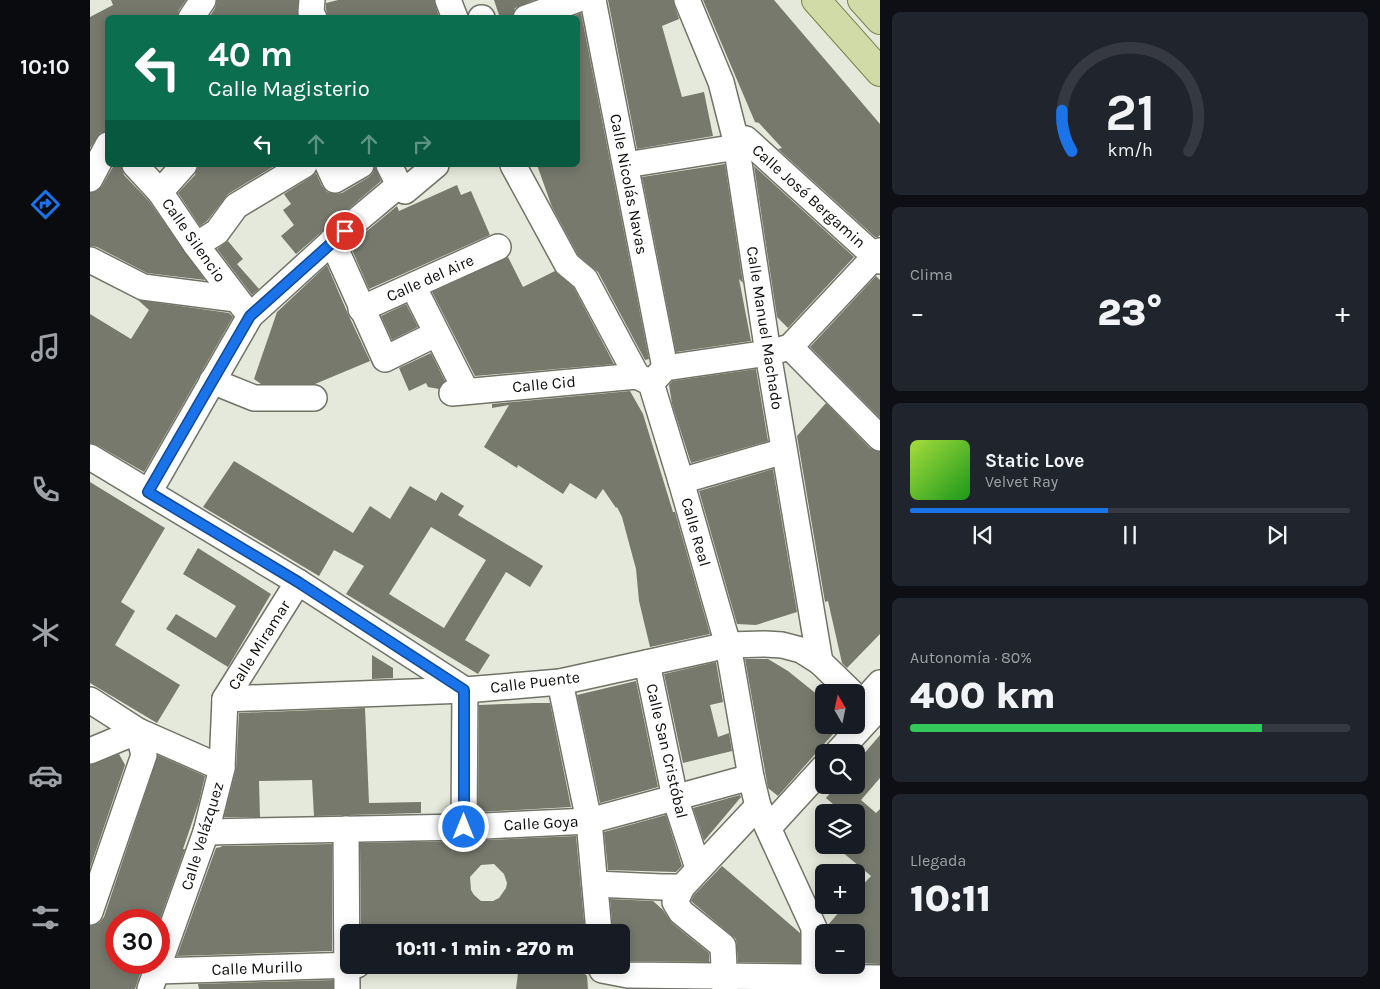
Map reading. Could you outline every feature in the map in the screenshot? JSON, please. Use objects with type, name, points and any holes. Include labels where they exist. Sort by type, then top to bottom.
[{"type":"main road","points":[[816,0],[880,72]]},
{"type":"main road","points":[[862,0],[880,20]]},
{"type":"street","points":[[193,15],[203,0]]},
{"type":"street","points":[[448,0],[454,15]]},
{"type":"street","points":[[534,15],[576,0]]},
{"type":"street","name":"Calle Nicolás Navas","points":[[594,0],[626,166],[651,376]]},
{"type":"street","name":"Calle Manuel Machado","points":[[687,0],[720,82],[736,142],[779,350],[784,451],[820,662]]},
{"type":"street","name":"Calle José Bergamin","points":[[736,142],[746,139],[878,256]]},
{"type":"street","points":[[626,166],[736,142]]},
{"type":"street","points":[[90,179],[105,151]]},
{"type":"street","name":"Calle Silencio","points":[[137,167],[160,192],[196,245],[243,308]]},
{"type":"street","points":[[160,192],[182,167]]},
{"type":"street","points":[[196,245],[217,232],[236,206],[301,167]]},
{"type":"street","points":[[329,167],[335,180],[358,167]]},
{"type":"street","points":[[148,492],[212,381],[243,308],[332,241],[394,175],[405,191],[434,167]]},
{"type":"street","name":"Calle Real","points":[[514,167],[567,264],[585,279],[651,376],[728,646],[751,777],[764,816],[814,928],[815,983]]},
{"type":"street","points":[[332,241],[385,359],[436,334],[413,286]]},
{"type":"street","name":"Calle del Aire","points":[[361,308],[498,247]]},
{"type":"street","points":[[878,256],[779,350],[880,438]]},
{"type":"street","points":[[90,260],[143,287],[243,308]]},
{"type":"street","name":"Calle Cid","points":[[436,334],[459,392],[651,376],[779,350]]},
{"type":"street","points":[[212,381],[254,398],[314,398]]},
{"type":"street","points":[[681,481],[784,451]]},
{"type":"street","points":[[90,457],[298,582],[464,690],[464,827]]},
{"type":"street","name":"Calle Miramar","points":[[222,768],[225,698],[298,582]]},
{"type":"street","name":"Calle Puente","points":[[225,698],[464,690],[560,682],[728,646],[782,645],[801,650],[820,662],[843,684]]},
{"type":"street","name":"Calle San Cristóbal","points":[[647,663],[675,798],[698,868]]},
{"type":"street","points":[[560,682],[589,821],[598,924]]},
{"type":"street","points":[[865,705],[880,683]]},
{"type":"street","points":[[90,700],[138,731],[222,768]]},
{"type":"street","points":[[90,751],[138,731]]},
{"type":"street","points":[[90,912],[144,755],[138,731]]},
{"type":"street","name":"Calle Velázquez","points":[[154,980],[206,832],[222,768]]},
{"type":"street","points":[[726,982],[723,946],[681,912],[675,902],[682,886],[698,868],[815,775]]},
{"type":"street","name":"Calle Goya","points":[[206,832],[464,827],[589,821],[751,777]]},
{"type":"street","points":[[346,829],[349,924]]},
{"type":"street","points":[[595,884],[682,886]]},
{"type":"street","name":"Calle Murillo","points":[[154,980],[340,973]]},
{"type":"street","points":[[602,975],[726,982],[815,983],[880,978]]},
{"type":"building","points":[[111,0],[186,0],[178,15],[105,15],[105,132],[100,133],[90,148],[90,17],[113,5]]},
{"type":"building","points":[[217,0],[298,0],[298,15],[211,15]]},
{"type":"building","points":[[338,0],[434,0],[438,15],[327,15],[326,3]]},
{"type":"building","points":[[494,0],[534,0],[515,8],[513,15],[499,15]]},
{"type":"building","points":[[608,0],[673,0],[679,19],[662,26],[682,97],[704,92],[713,136],[637,149]]},
{"type":"building","points":[[703,0],[774,0],[880,124],[880,235],[878,237],[875,237],[778,149],[782,148],[759,123],[755,122]]},
{"type":"building","points":[[581,13],[649,359],[645,360],[598,272],[578,255],[552,207],[538,167],[580,167],[580,15],[577,15]]},
{"type":"building","points":[[725,164],[743,283],[739,279],[751,341],[676,352],[642,177]]},
{"type":"building","points":[[754,166],[854,257],[788,328],[777,317]]},
{"type":"building","points":[[113,167],[122,167],[124,175],[149,201],[205,280],[147,273],[97,247],[90,246],[90,193],[97,191]]},
{"type":"building","points":[[197,167],[273,167],[228,194],[207,221],[200,226],[178,193],[195,175]]},
{"type":"building","points":[[375,167],[381,181],[296,254],[281,236],[294,225],[283,210],[291,204],[284,194],[316,173],[327,192],[334,194],[342,193],[373,173]]},
{"type":"building","points":[[457,185],[461,195],[471,191],[490,235],[369,289],[350,245],[397,206],[399,211]]},
{"type":"building","points":[[228,241],[243,259],[237,264],[259,289],[252,295],[217,249]]},
{"type":"building","points":[[508,257],[523,287],[555,271],[574,288],[614,364],[475,376],[432,292]]},
{"type":"building","points":[[327,265],[370,361],[315,384],[261,384],[254,379],[277,312]]},
{"type":"building","points":[[876,276],[880,280],[880,418],[810,347]]},
{"type":"building","points":[[138,300],[229,313],[233,317],[144,472],[97,445],[90,443],[90,314],[131,339],[149,310]]},
{"type":"building","points":[[406,304],[418,327],[392,340],[381,316]]},
{"type":"building","points":[[431,353],[445,381],[439,389],[428,387],[426,383],[409,391],[399,368]]},
{"type":"building","points":[[756,369],[768,441],[691,463],[672,404],[669,385],[672,381]]},
{"type":"building","points":[[630,391],[643,414],[673,512],[675,512],[710,634],[650,647],[639,601],[636,569],[622,517],[603,489],[596,499],[570,483],[563,494],[518,465],[517,468],[484,447],[509,405],[492,408],[492,404]]},
{"type":"building","points":[[826,403],[870,448],[880,452],[880,634],[847,668],[842,663],[828,601],[825,602],[797,436]]},
{"type":"building","points":[[234,461],[353,533],[370,506],[390,519],[410,486],[436,501],[441,492],[464,506],[458,515],[543,566],[530,587],[506,572],[465,640],[490,655],[478,674],[346,594],[364,566],[334,550],[319,576],[203,507]],"holes":[[[431,527],[486,560],[444,628],[389,594]]]},
{"type":"building","points":[[773,469],[797,612],[756,625],[737,624],[699,491]]},
{"type":"building","points":[[90,482],[165,528],[121,602],[135,611],[115,645],[180,685],[157,723],[90,683]]},
{"type":"building","points":[[198,548],[271,594],[228,667],[166,629],[176,614],[216,638],[236,606],[183,574]]},
{"type":"building","points":[[372,655],[393,668],[393,678],[372,679]]},
{"type":"building","points":[[745,659],[768,659],[788,671],[815,693],[815,734],[833,734],[824,744],[815,744],[815,754],[778,796],[768,788]]},
{"type":"building","points":[[716,662],[723,702],[710,705],[718,737],[729,733],[732,751],[683,763],[664,674]]},
{"type":"building","points":[[636,681],[658,787],[600,803],[577,695]]},
{"type":"building","points":[[550,703],[571,807],[478,812],[479,705]]},
{"type":"building","points":[[365,708],[369,803],[421,802],[421,813],[314,816],[312,780],[259,781],[260,817],[224,817],[236,769],[239,713]]},
{"type":"building","points":[[880,735],[880,778],[861,800],[876,813],[880,809],[880,964],[865,963],[865,924],[829,924],[837,914],[865,914],[865,882],[871,876],[865,871],[865,864],[857,864],[845,854],[865,854],[865,804],[833,804],[826,798],[829,794],[865,794],[865,752]]},
{"type":"building","points":[[119,754],[125,765],[90,868],[90,765]]},
{"type":"building","points":[[158,755],[205,776],[199,802],[183,849],[185,849],[164,909],[107,909]]},
{"type":"building","points":[[740,795],[741,797],[704,841],[693,808]]},
{"type":"building","points":[[666,815],[682,866],[676,872],[608,870],[604,832]]},
{"type":"building","points":[[576,836],[584,924],[361,924],[360,843]],"holes":[[[494,864],[504,874],[507,883],[499,898],[493,901],[481,901],[471,890],[470,877],[481,865]]]},
{"type":"building","points":[[332,844],[332,951],[177,956],[216,848],[222,846]]},
{"type":"building","points":[[722,866],[800,933],[800,963],[738,962],[736,939],[691,901],[694,895]]},
{"type":"building","points":[[610,899],[653,901],[663,910],[672,923],[709,953],[709,962],[630,961],[630,924],[612,924]]},
{"type":"building","points":[[105,914],[105,974],[140,974],[135,989],[90,989],[90,926],[99,923]]},
{"type":"building","points":[[518,974],[585,974],[587,976],[588,989],[516,989]]},
{"type":"building","points":[[333,980],[333,989],[199,989],[198,984]]},
{"type":"route","points":[[345,231],[250,316],[148,492],[298,582],[464,690],[464,827]]}]
